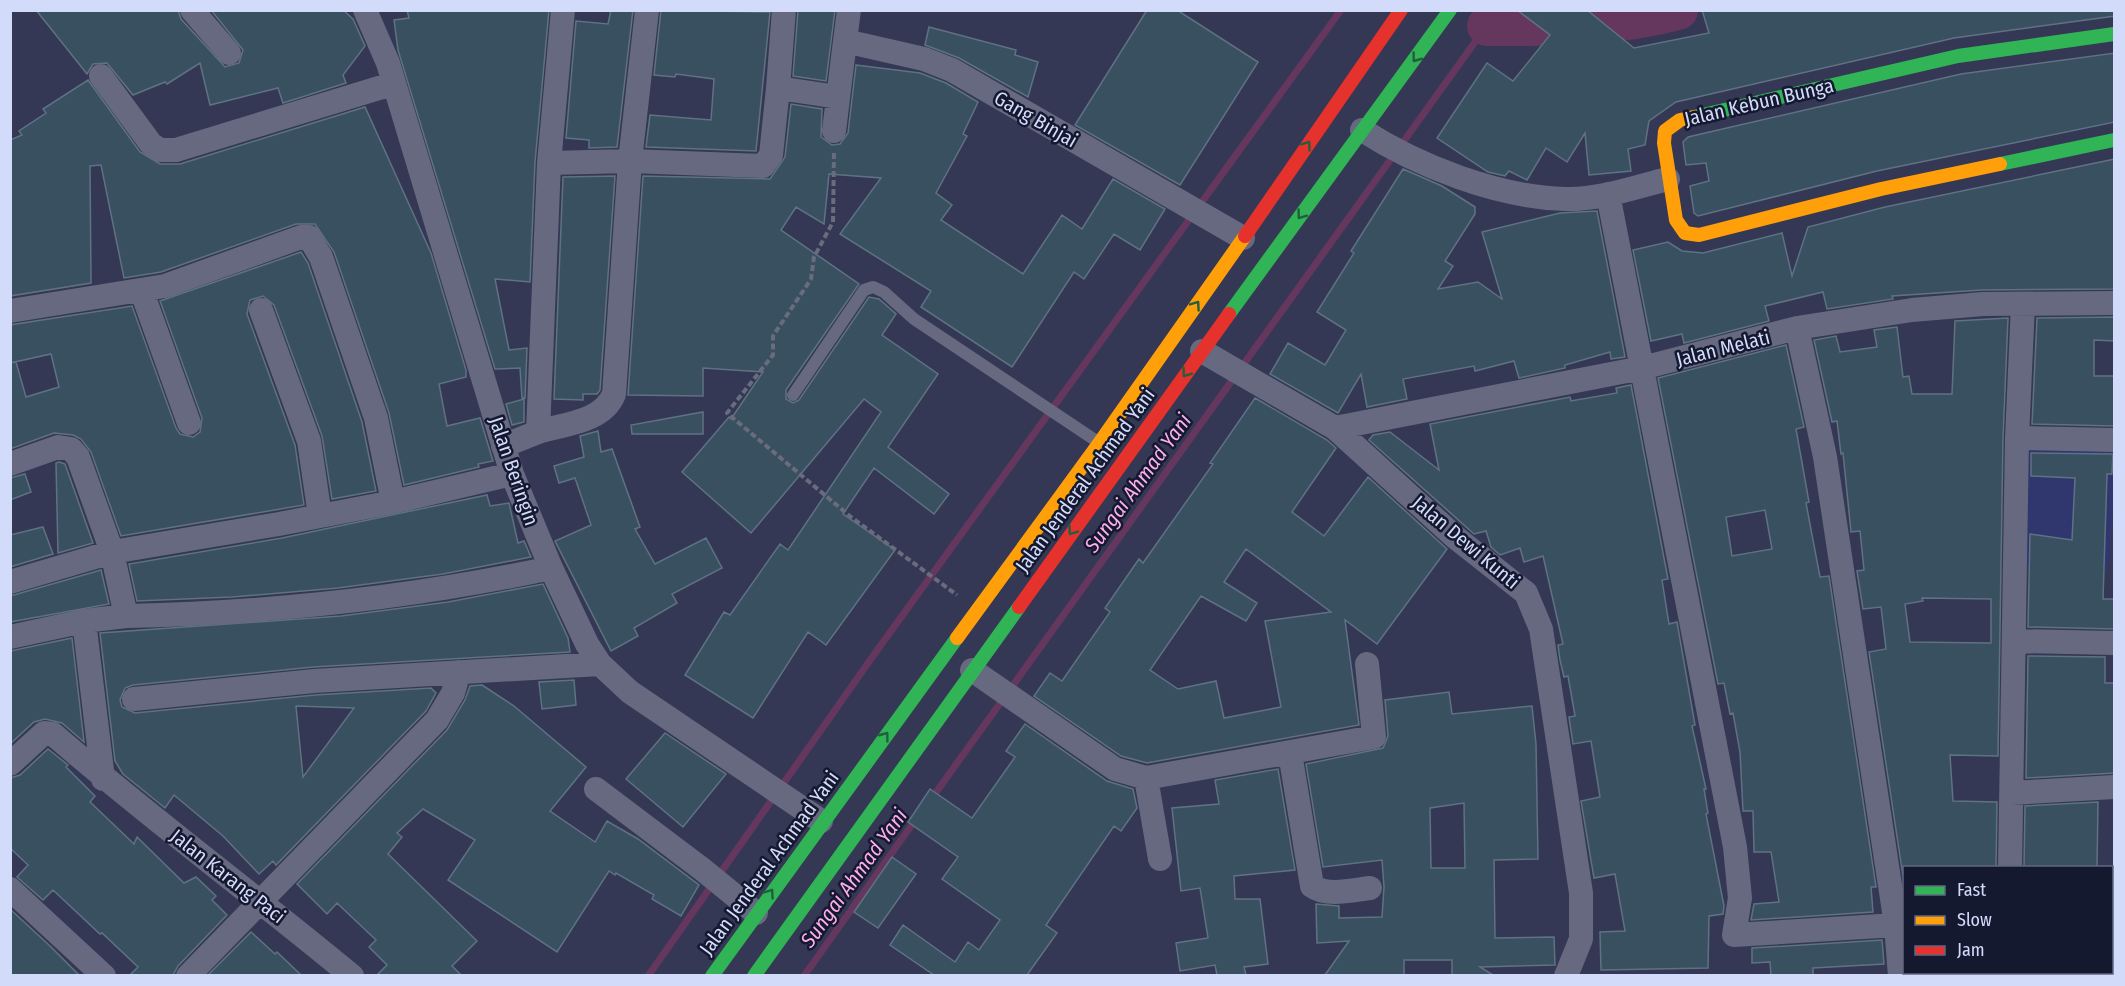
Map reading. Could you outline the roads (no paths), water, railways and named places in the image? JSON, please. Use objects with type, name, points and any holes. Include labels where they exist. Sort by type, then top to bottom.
[{"type":"main road","name":"Jalan Jenderal Achmad Yani","points":[[754,975],[957,670],[1099,443],[1401,10]]},
{"type":"main road","name":"Jalan Jenderal Achmad Yani","points":[[712,975],[822,821],[957,670],[1202,351],[1450,10]]},
{"type":"main road","name":"Jalan Kebun Bunga","points":[[2115,34],[1958,56],[1674,122],[1665,130],[1664,136],[1668,179],[1679,228],[1684,233],[1699,235],[1881,189],[2115,140]]},
{"type":"street","points":[[192,10],[229,53]]},
{"type":"street","name":"Jalan Beringin","points":[[365,10],[377,33],[512,474],[573,618],[600,664],[630,692],[822,821]]},
{"type":"street","points":[[538,432],[549,164],[563,10]]},
{"type":"street","points":[[503,446],[538,432],[596,415],[605,410],[614,394],[630,161],[646,10]]},
{"type":"street","points":[[549,164],[630,161],[760,167],[767,164],[771,155],[784,10]]},
{"type":"street","points":[[834,131],[849,10]]},
{"type":"street","name":"Gang Binjai","points":[[845,41],[924,59],[952,70],[1243,238]]},
{"type":"street","points":[[101,76],[151,144],[165,150],[176,150],[392,84]]},
{"type":"street","points":[[778,88],[838,97]]},
{"type":"street","points":[[1362,130],[1395,149],[1462,177],[1535,196],[1566,199],[1608,194],[1668,179]]},
{"type":"street","points":[[1608,194],[1735,847],[1740,898],[1734,935],[1896,925]]},
{"type":"street","points":[[10,311],[142,292],[165,286],[301,237],[311,238],[321,257],[375,418],[393,502]]},
{"type":"street","points":[[142,292],[189,423]]},
{"type":"street","name":"Jalan Melati","points":[[1335,428],[1642,369],[1797,328],[1912,310],[2023,304],[2115,303]]},
{"type":"street","points":[[2010,866],[2017,438],[2023,304]]},
{"type":"street","points":[[261,310],[309,441],[320,516]]},
{"type":"street","points":[[1797,328],[1825,457],[1896,925],[1900,975]]},
{"type":"street","name":"Jalan Dewi Kunti","points":[[1202,351],[1335,428],[1455,537],[1515,582],[1526,593],[1535,609],[1549,674],[1581,893],[1581,939],[1566,975]]},
{"type":"street","points":[[2017,438],[2115,440]]},
{"type":"street","points":[[10,464],[58,447],[68,447],[74,452],[112,552],[126,616]]},
{"type":"street","points":[[10,582],[112,552],[393,502],[512,474]]},
{"type":"street","points":[[10,637],[84,621],[126,616],[191,614],[370,599],[464,586],[551,568]]},
{"type":"street","points":[[84,621],[103,779]]},
{"type":"street","points":[[2014,641],[2115,643]]},
{"type":"street","points":[[134,699],[314,681],[600,664]]},
{"type":"street","points":[[957,670],[1007,694],[1115,769],[1146,778],[1374,737],[1367,664]]},
{"type":"street","points":[[188,975],[437,720],[453,693],[459,672]]},
{"type":"street","name":"Jalan Karang Paci","points":[[10,764],[44,733],[50,733],[103,779],[260,900],[352,975]]},
{"type":"street","points":[[1290,753],[1312,886],[1319,891],[1330,892],[1370,888]]},
{"type":"street","points":[[1146,778],[1160,859]]},
{"type":"street","points":[[2012,794],[2115,787]]},
{"type":"street","points":[[596,789],[756,913]]},
{"type":"street","points":[[10,889],[104,975]]},
{"type":"lane","points":[[794,395],[864,290],[873,287],[884,292],[914,319],[1099,443]]},
{"type":"waterway","name":"Sungai Ahmad Yani","points":[[648,976],[878,649],[1341,10]]},
{"type":"waterway","name":"Sungai Ahmad Yani","points":[[932,798],[1498,10]]},
{"type":"waterway","points":[[1487,26],[1607,23],[1678,10]]},
{"type":"waterway","name":"Sungai Ahmad Yani","points":[[804,976],[916,819]]}]
